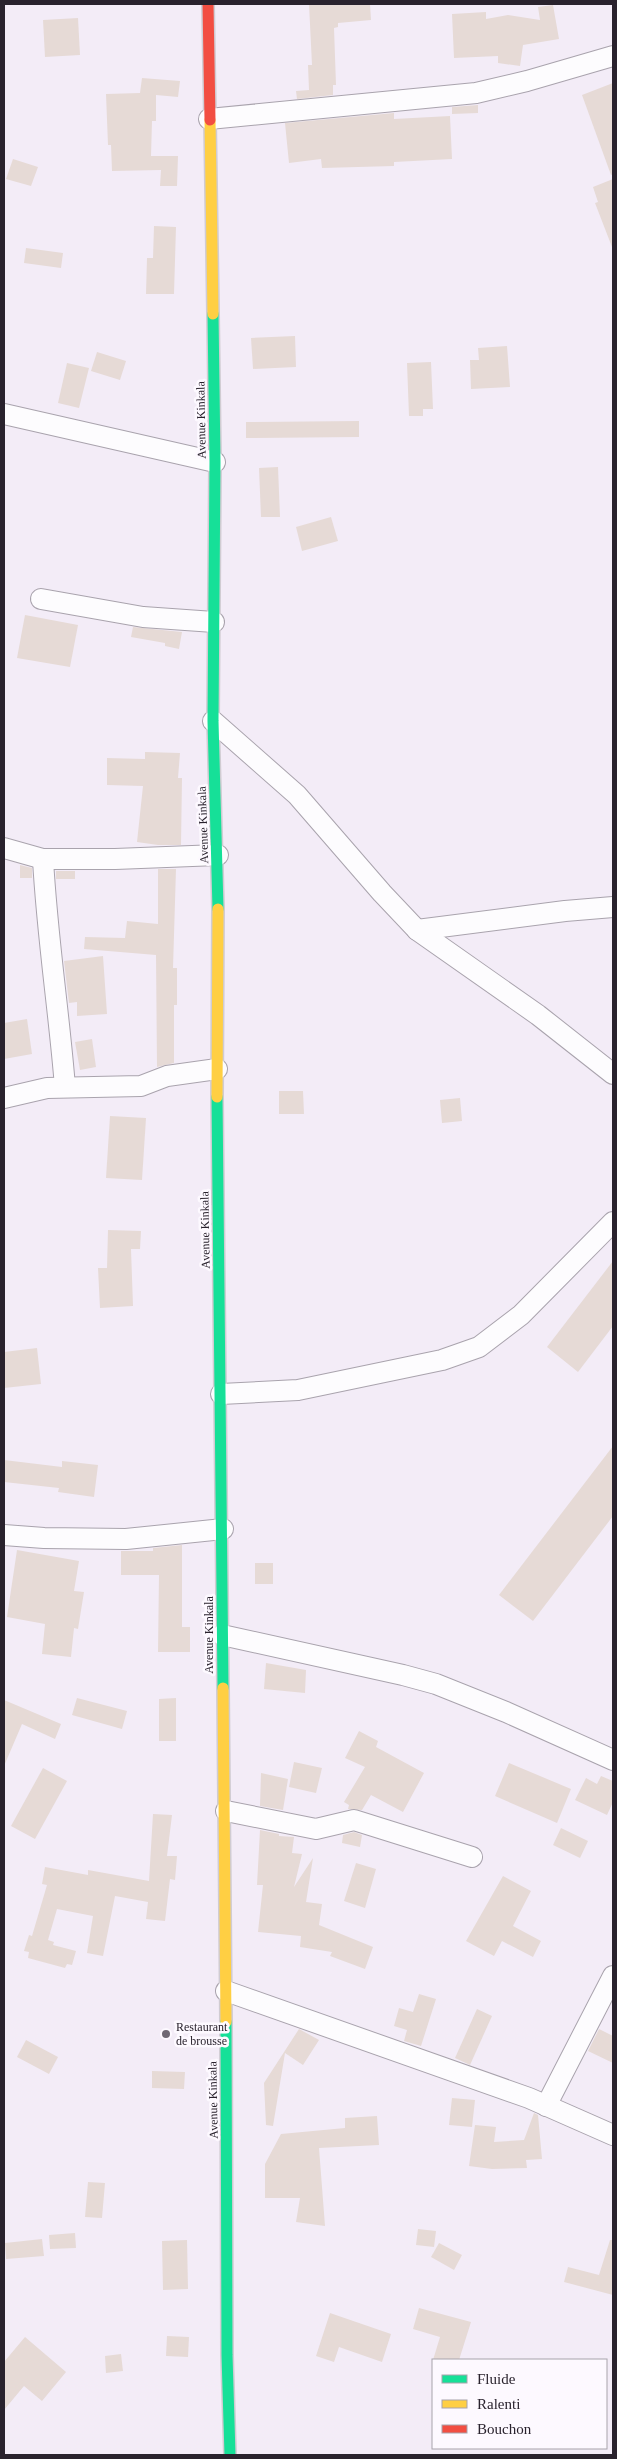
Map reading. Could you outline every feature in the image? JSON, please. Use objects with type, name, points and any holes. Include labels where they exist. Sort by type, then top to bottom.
[{"type":"main road","name":"Avenue Kinkala","points":[[208,4],[215,462],[213,721],[218,855],[217,1069],[223,1529],[222,1635],[226,1811],[227,2355],[230,2455]]},
{"type":"street","points":[[209,119],[476,93],[527,81],[613,56]]},
{"type":"street","points":[[4,414],[215,462]]},
{"type":"street","points":[[41,599],[143,617],[214,622]]},
{"type":"street","points":[[213,721],[297,795],[382,894],[417,930],[538,1015],[613,1074]]},
{"type":"street","points":[[4,848],[43,859],[115,859],[218,855]]},
{"type":"street","points":[[43,859],[46,925],[60,1024],[65,1087]]},
{"type":"street","points":[[417,930],[565,910],[613,907]]},
{"type":"street","points":[[4,1098],[47,1088],[141,1086],[167,1076],[217,1069]]},
{"type":"street","points":[[220,1394],[298,1390],[442,1360],[479,1347],[522,1315],[613,1222]]},
{"type":"street","points":[[4,1535],[44,1538],[126,1539],[223,1529]]},
{"type":"street","points":[[222,1635],[436,1684],[506,1712],[613,1760]]},
{"type":"street","points":[[226,1811],[316,1829],[354,1820],[472,1857]]},
{"type":"street","points":[[546,2106],[613,1976]]},
{"type":"street","points":[[226,1991],[546,2106],[613,2134]]},
{"type":"building","points":[[309,4],[370,4],[371,20],[338,23],[338,27],[334,28],[336,85],[333,85],[333,95],[297,99],[296,91],[309,90],[308,65],[312,65]]},
{"type":"building","points":[[553,5],[559,39],[523,45],[520,66],[498,63],[498,56],[454,58],[452,14],[486,12],[486,19],[508,15],[540,20],[538,7]]},
{"type":"building","points":[[78,18],[80,55],[45,57],[43,20]]},
{"type":"building","points":[[142,78],[180,81],[178,97],[156,95],[156,121],[152,121],[151,156],[178,156],[177,186],[160,186],[161,170],[112,171],[111,145],[108,145],[106,94],[140,93]]},
{"type":"building","points":[[613,83],[613,174],[611,175],[582,95]]},
{"type":"building","points":[[478,105],[478,113],[452,114],[452,107]]},
{"type":"building","points":[[394,113],[394,119],[450,116],[452,159],[394,162],[394,166],[322,168],[321,159],[289,163],[285,123]]},
{"type":"building","points":[[13,159],[38,167],[31,186],[6,179]]},
{"type":"building","points":[[613,179],[612,247],[595,203],[598,202],[593,187]]},
{"type":"building","points":[[154,226],[176,227],[174,294],[146,294],[147,258],[153,258]]},
{"type":"building","points":[[26,248],[63,253],[61,268],[24,263]]},
{"type":"building","points":[[295,336],[296,367],[253,369],[251,338]]},
{"type":"building","points":[[507,346],[510,387],[471,389],[470,360],[479,360],[478,348]]},
{"type":"building","points":[[97,352],[126,361],[120,380],[91,371]]},
{"type":"building","points":[[431,362],[433,409],[423,409],[423,416],[409,416],[407,363]]},
{"type":"building","points":[[67,363],[89,368],[79,408],[58,403]]},
{"type":"building","points":[[359,421],[359,437],[246,438],[246,422]]},
{"type":"building","points":[[278,467],[280,517],[261,517],[259,468]]},
{"type":"building","points":[[331,517],[338,541],[302,551],[296,527]]},
{"type":"building","points":[[25,615],[78,625],[70,667],[17,658]]},
{"type":"building","points":[[133,627],[182,632],[179,649],[165,646],[165,643],[131,637]]},
{"type":"building","points":[[145,752],[180,753],[178,778],[182,778],[181,845],[158,845],[137,842],[143,786],[107,785],[107,758],[145,759]]},
{"type":"building","points":[[20,865],[32,868],[32,878],[20,878]]},
{"type":"building","points":[[158,869],[176,869],[173,968],[177,968],[177,1005],[174,1005],[174,1063],[157,1067],[156,955],[84,949],[85,937],[125,938],[127,921],[158,924]]},
{"type":"building","points":[[56,871],[75,871],[75,879],[56,879]]},
{"type":"building","points":[[103,956],[107,1014],[77,1016],[77,1002],[69,1003],[64,961]]},
{"type":"building","points":[[27,1019],[32,1054],[4,1059],[4,1023]]},
{"type":"building","points":[[92,1039],[96,1067],[80,1070],[75,1042]]},
{"type":"building","points":[[279,1091],[303,1091],[304,1114],[279,1114]]},
{"type":"building","points":[[460,1098],[462,1121],[442,1123],[440,1100]]},
{"type":"building","points":[[110,1116],[146,1118],[142,1180],[106,1178]]},
{"type":"building","points":[[108,1230],[141,1231],[140,1249],[131,1249],[133,1306],[100,1308],[98,1268],[107,1268]]},
{"type":"building","points":[[613,1261],[613,1326],[578,1372],[547,1347]]},
{"type":"building","points":[[37,1348],[41,1384],[4,1388],[4,1352]]},
{"type":"building","points":[[613,1446],[613,1516],[533,1621],[499,1595]]},
{"type":"building","points":[[4,1460],[62,1467],[62,1461],[98,1465],[94,1497],[58,1492],[59,1488],[4,1482]]},
{"type":"building","points":[[182,1545],[182,1627],[190,1627],[190,1652],[158,1652],[159,1575],[121,1575],[121,1551],[153,1551],[153,1548]]},
{"type":"building","points":[[17,1550],[79,1561],[74,1591],[84,1592],[78,1629],[74,1628],[71,1657],[42,1654],[45,1624],[7,1617]]},
{"type":"building","points":[[255,1563],[273,1563],[273,1584],[255,1584]]},
{"type":"building","points":[[266,1663],[306,1670],[305,1693],[264,1689]]},
{"type":"building","points":[[77,1698],[127,1711],[122,1729],[72,1715]]},
{"type":"building","points":[[176,1698],[176,1741],[159,1741],[159,1699]]},
{"type":"building","points":[[4,1700],[61,1724],[55,1739],[22,1724],[4,1766]]},
{"type":"building","points":[[359,1731],[378,1741],[376,1747],[424,1773],[403,1812],[371,1795],[362,1810],[348,1809],[349,1805],[344,1802],[365,1767],[345,1758]]},
{"type":"building","points":[[294,1762],[322,1768],[316,1793],[289,1787]]},
{"type":"building","points":[[509,1763],[571,1789],[557,1823],[495,1796]]},
{"type":"building","points":[[43,1768],[67,1781],[35,1839],[11,1826]]},
{"type":"building","points":[[261,1773],[288,1779],[283,1810],[260,1806]]},
{"type":"building","points":[[601,1776],[613,1781],[613,1802],[607,1815],[575,1800],[586,1778],[597,1784]]},
{"type":"building","points":[[153,1814],[172,1815],[167,1856],[177,1856],[175,1880],[170,1879],[165,1921],[146,1919],[148,1902],[115,1896],[103,1956],[87,1953],[93,1916],[57,1909],[48,1940],[54,1942],[53,1945],[76,1951],[72,1965],[67,1964],[65,1968],[28,1958],[29,1952],[24,1951],[29,1935],[32,1936],[47,1885],[42,1884],[45,1867],[88,1875],[88,1870],[149,1881]]},
{"type":"building","points":[[561,1828],[588,1841],[580,1858],[553,1845]]},
{"type":"building","points":[[260,1830],[279,1834],[279,1836],[294,1837],[292,1853],[302,1854],[294,1887],[313,1858],[306,1902],[322,1904],[319,1925],[373,1947],[365,1969],[330,1956],[332,1952],[300,1947],[301,1936],[258,1932],[263,1885],[257,1885]]},
{"type":"building","points":[[354,1832],[362,1835],[360,1847],[342,1843],[343,1835]]},
{"type":"building","points":[[356,1863],[376,1869],[365,1908],[344,1901]]},
{"type":"building","points":[[503,1876],[531,1891],[513,1926],[541,1941],[533,1957],[502,1941],[494,1956],[466,1941]]},
{"type":"building","points":[[419,1994],[436,1999],[421,2046],[404,2041],[407,2030],[394,2026],[399,2008],[413,2012]]},
{"type":"building","points":[[477,2009],[492,2016],[470,2065],[455,2058]]},
{"type":"building","points":[[299,2029],[319,2040],[303,2065],[285,2053],[273,2126],[266,2125],[264,2083]]},
{"type":"building","points":[[599,2029],[613,2036],[613,2063],[588,2051]]},
{"type":"building","points":[[26,2040],[58,2057],[49,2074],[17,2057]]},
{"type":"building","points":[[152,2071],[185,2072],[184,2089],[152,2088]]},
{"type":"building","points":[[452,2098],[475,2100],[472,2127],[449,2125]]},
{"type":"building","points":[[534,2113],[538,2115],[542,2159],[526,2160],[527,2168],[492,2169],[469,2166],[475,2125],[496,2127],[494,2142],[524,2140]]},
{"type":"building","points":[[377,2116],[379,2145],[319,2148],[325,2226],[296,2222],[300,2198],[265,2198],[265,2164],[281,2134],[345,2128],[345,2118]]},
{"type":"building","points":[[88,2182],[105,2183],[102,2218],[85,2217]]},
{"type":"building","points":[[418,2229],[436,2231],[434,2247],[416,2245]]},
{"type":"building","points":[[75,2233],[76,2248],[50,2249],[49,2235]]},
{"type":"building","points":[[42,2239],[44,2256],[6,2259],[5,2243]]},
{"type":"building","points":[[187,2240],[188,2289],[163,2290],[162,2241]]},
{"type":"building","points":[[610,2240],[613,2240],[613,2295],[564,2282],[568,2267],[599,2275]]},
{"type":"building","points":[[439,2243],[462,2255],[454,2270],[431,2257]]},
{"type":"building","points":[[419,2308],[471,2322],[459,2359],[433,2359],[440,2337],[413,2329]]},
{"type":"building","points":[[330,2313],[391,2334],[382,2362],[339,2347],[334,2362],[316,2356]]},
{"type":"building","points":[[167,2336],[189,2337],[188,2357],[166,2356]]},
{"type":"building","points":[[25,2337],[66,2372],[42,2401],[24,2386],[4,2410],[4,2362]]},
{"type":"building","points":[[121,2354],[123,2371],[106,2373],[105,2356]]},
{"type":"traffic: fast","points":[[213,314],[215,462],[213,721],[218,909]]},
{"type":"traffic: fast","points":[[217,1097],[223,1688]]},
{"type":"traffic: fast","points":[[226,2022],[227,2355],[230,2455]]},
{"type":"traffic: slow","points":[[210,120],[213,314]]},
{"type":"traffic: slow","points":[[217,1097],[218,909]]},
{"type":"traffic: slow","points":[[223,1688],[226,2022]]},
{"type":"traffic: jam","points":[[208,4],[210,120]]},
{"type":"place","name":"Restaurant de brousse","points":[[166,2034]]}]
